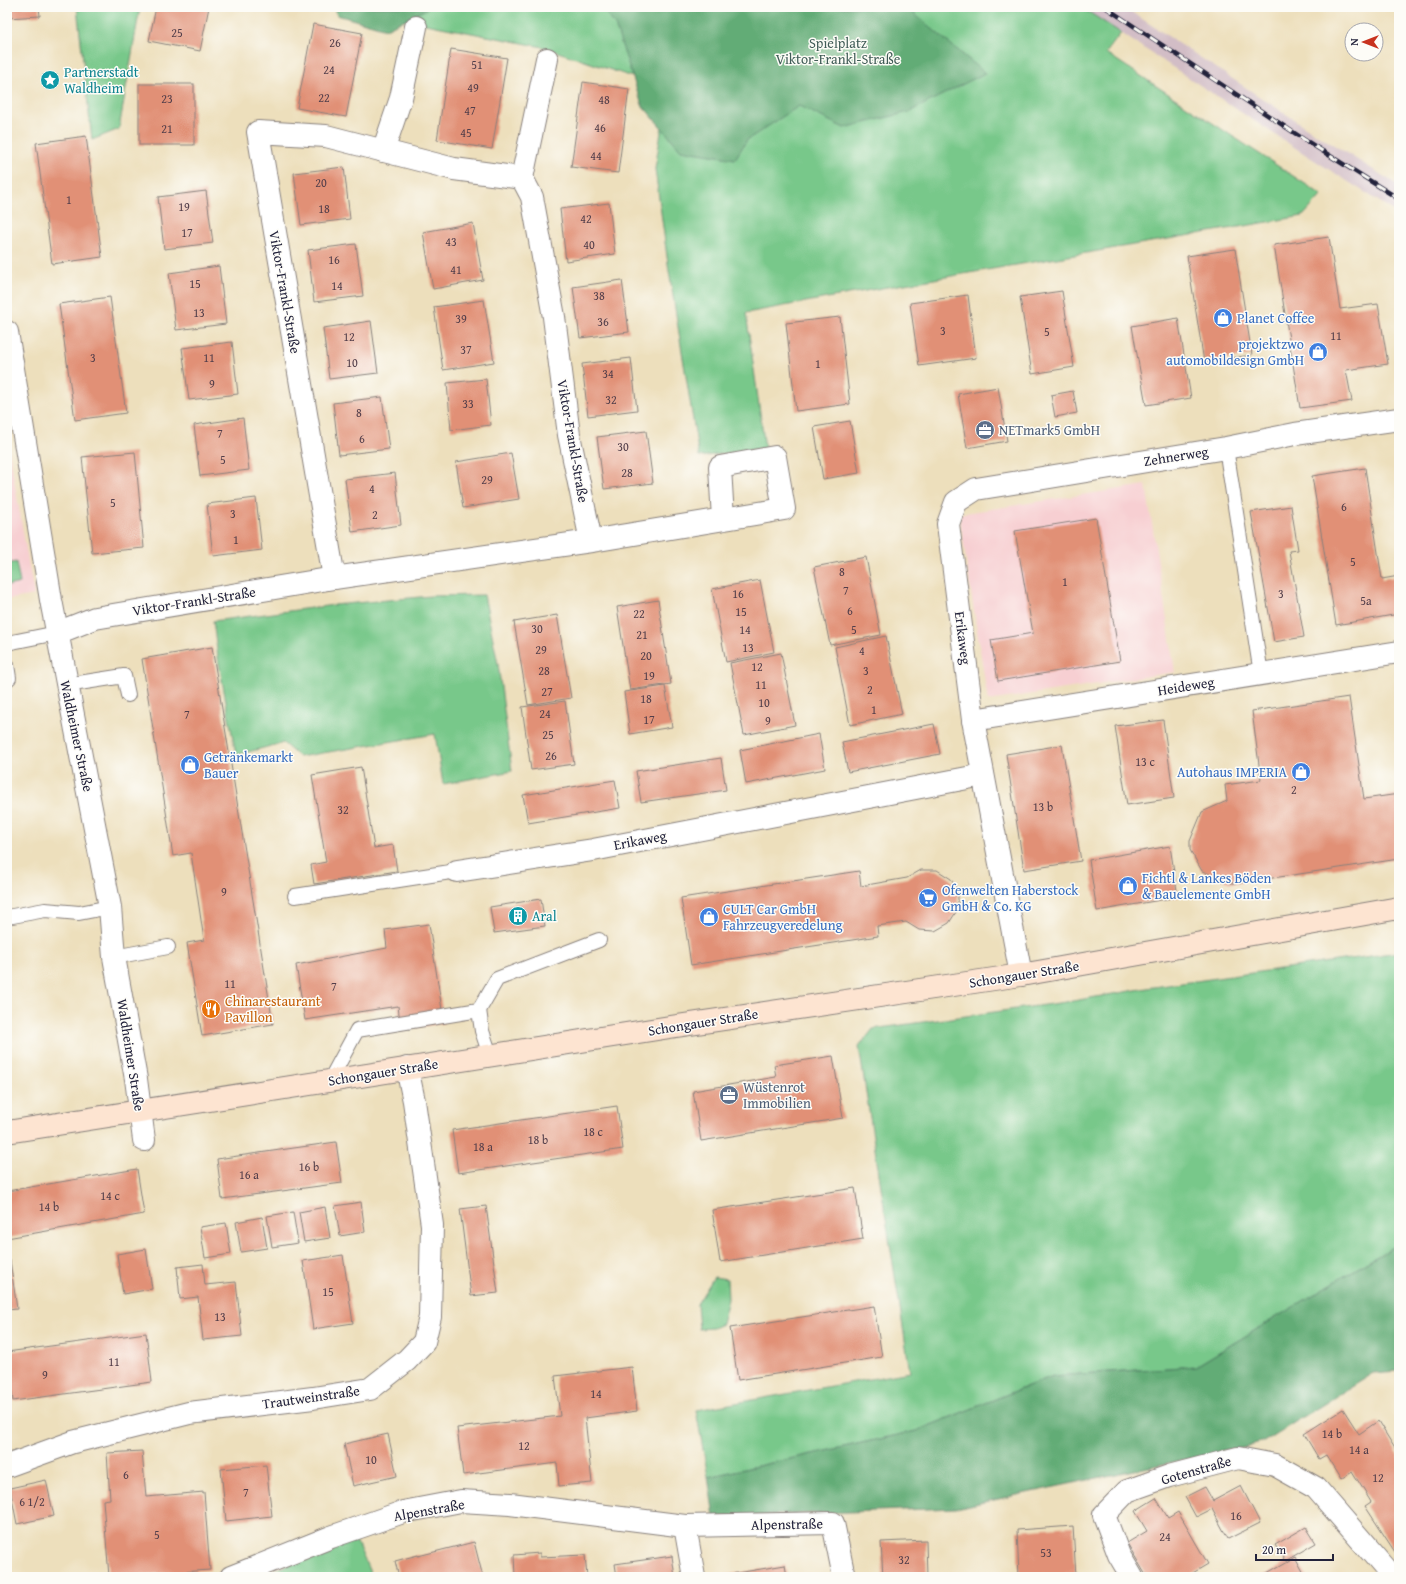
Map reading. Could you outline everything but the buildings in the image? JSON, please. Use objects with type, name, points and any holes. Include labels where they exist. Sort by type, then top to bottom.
[{"type":"main road","name":"Schongauer Straße","points":[[7,1132],[490,1055],[1021,975],[1399,908]]},
{"type":"street","points":[[384,151],[401,98],[416,27]]},
{"type":"street","points":[[522,178],[547,59]]},
{"type":"street","name":"Viktor-Frankl-Straße","points":[[334,578],[258,132],[326,136],[454,169],[522,178],[532,197],[554,317],[569,435],[591,541]]},
{"type":"street","name":"Waldheimer Straße","points":[[7,332],[66,685],[88,787],[110,907],[114,956],[144,1140]]},
{"type":"street","name":"Zehnerweg","points":[[956,502],[976,489],[1226,448],[1295,434],[1399,418]]},
{"type":"street","name":"Erikaweg","points":[[956,502],[948,524],[973,720],[1021,975]]},
{"type":"street","name":"Viktor-Frankl-Straße","points":[[57,633],[95,618],[334,578],[591,541],[723,520]]},
{"type":"street","name":"Heideweg","points":[[973,720],[1399,652]]},
{"type":"street","name":"Erikaweg","points":[[457,871],[586,851],[983,775]]},
{"type":"street","name":"Trautweinstraße","points":[[7,1466],[73,1442],[189,1412],[313,1398],[370,1389],[408,1360],[424,1342],[430,1317],[432,1225],[408,1068]]},
{"type":"street","name":"Gotenstraße","points":[[1132,1577],[1119,1555],[1104,1515],[1127,1491],[1168,1476],[1238,1458],[1275,1465],[1316,1488],[1393,1577]]},
{"type":"street","name":"Alpenstraße","points":[[231,1577],[331,1537],[403,1512],[461,1501],[510,1504],[685,1526],[833,1523],[844,1577]]},
{"type":"street","points":[[685,1526],[694,1577]]},
{"type":"lane","points":[[1226,448],[1261,674]]},
{"type":"lane","points":[[7,643],[57,633]]},
{"type":"lane","points":[[66,685],[124,676],[128,695]]},
{"type":"lane","name":"Erikaweg","points":[[295,896],[457,871]]},
{"type":"lane","points":[[7,917],[45,910],[79,913],[110,907]]},
{"type":"lane","points":[[490,1055],[482,1031],[479,1010],[497,979],[599,940]]},
{"type":"lane","points":[[114,956],[168,947]]},
{"type":"lane","points":[[330,1080],[357,1030],[479,1010]]},
{"type":"shaded area","points":[[1081,7],[1124,7],[1313,132],[1399,186],[1399,214],[1300,151]]},
{"type":"shaded area","points":[[7,439],[34,595],[7,600]]},
{"type":"shaded area","points":[[1146,485],[1175,672],[988,701],[959,514]]},
{"type":"green space","points":[[77,7],[140,7],[119,129],[92,140]]},
{"type":"green space","points":[[333,7],[430,7],[386,29],[337,15]]},
{"type":"green space","name":"Spielplatz Viktor-Frankl-Straße","points":[[339,7],[1081,7],[1121,33],[1106,53],[1322,195],[1303,216],[887,287],[746,313],[765,448],[699,457],[669,271],[655,169],[668,89],[543,47]]},
{"type":"green space","name":"Spielplatz Viktor-Frankl-Straße","points":[[601,7],[906,7],[985,73],[909,112],[844,128],[799,106],[747,140],[735,159],[681,150],[642,105],[615,25]]},
{"type":"green space","points":[[16,562],[20,583],[7,586],[7,564]]},
{"type":"green space","points":[[484,595],[498,664],[512,771],[443,784],[435,734],[299,757],[283,743],[236,755],[219,664],[213,621],[334,605],[431,596]]},
{"type":"green space","points":[[1399,952],[1399,1243],[1196,1366],[1053,1376],[916,1431],[708,1477],[696,1410],[910,1372],[859,1047],[873,1029],[1073,1001],[1147,988]]},
{"type":"green space","points":[[1399,1243],[1399,1371],[1373,1373],[1262,1443],[956,1508],[714,1517],[708,1477],[916,1431],[1053,1376],[1196,1366]]},
{"type":"green space","points":[[714,1277],[727,1279],[728,1299],[722,1324],[713,1328],[699,1329],[697,1304]]},
{"type":"green space","points":[[355,1538],[372,1577],[258,1577]]},
{"type":"railway","points":[[1105,7],[1308,142],[1399,199]]},
{"type":"place","name":"Partnerstadt Waldheim","points":[[50,80]]},
{"type":"place","name":"Planet Coffee","points":[[1223,318]]},
{"type":"place","name":"projektzwo automobildesign GmbH","points":[[1318,352]]},
{"type":"place","name":"NETmark5 GmbH","points":[[985,430]]},
{"type":"place","name":"Getränkemarkt Bauer","points":[[190,765]]},
{"type":"place","name":"Autohaus IMPERIA","points":[[1301,772]]},
{"type":"place","name":"Fichtl & Lankes Böden & Bauelemente GmbH","points":[[1128,886]]},
{"type":"place","name":"Ofenwelten Haberstock GmbH & Co. KG","points":[[928,898]]},
{"type":"place","name":"Aral","points":[[518,916]]},
{"type":"place","name":"CULT Car GmbH Fahrzeugveredelung","points":[[709,917]]},
{"type":"place","name":"Chinarestaurant Pavillon","points":[[211,1009]]},
{"type":"place","name":"Wüstenrot Immobilien","points":[[729,1095]]}]
